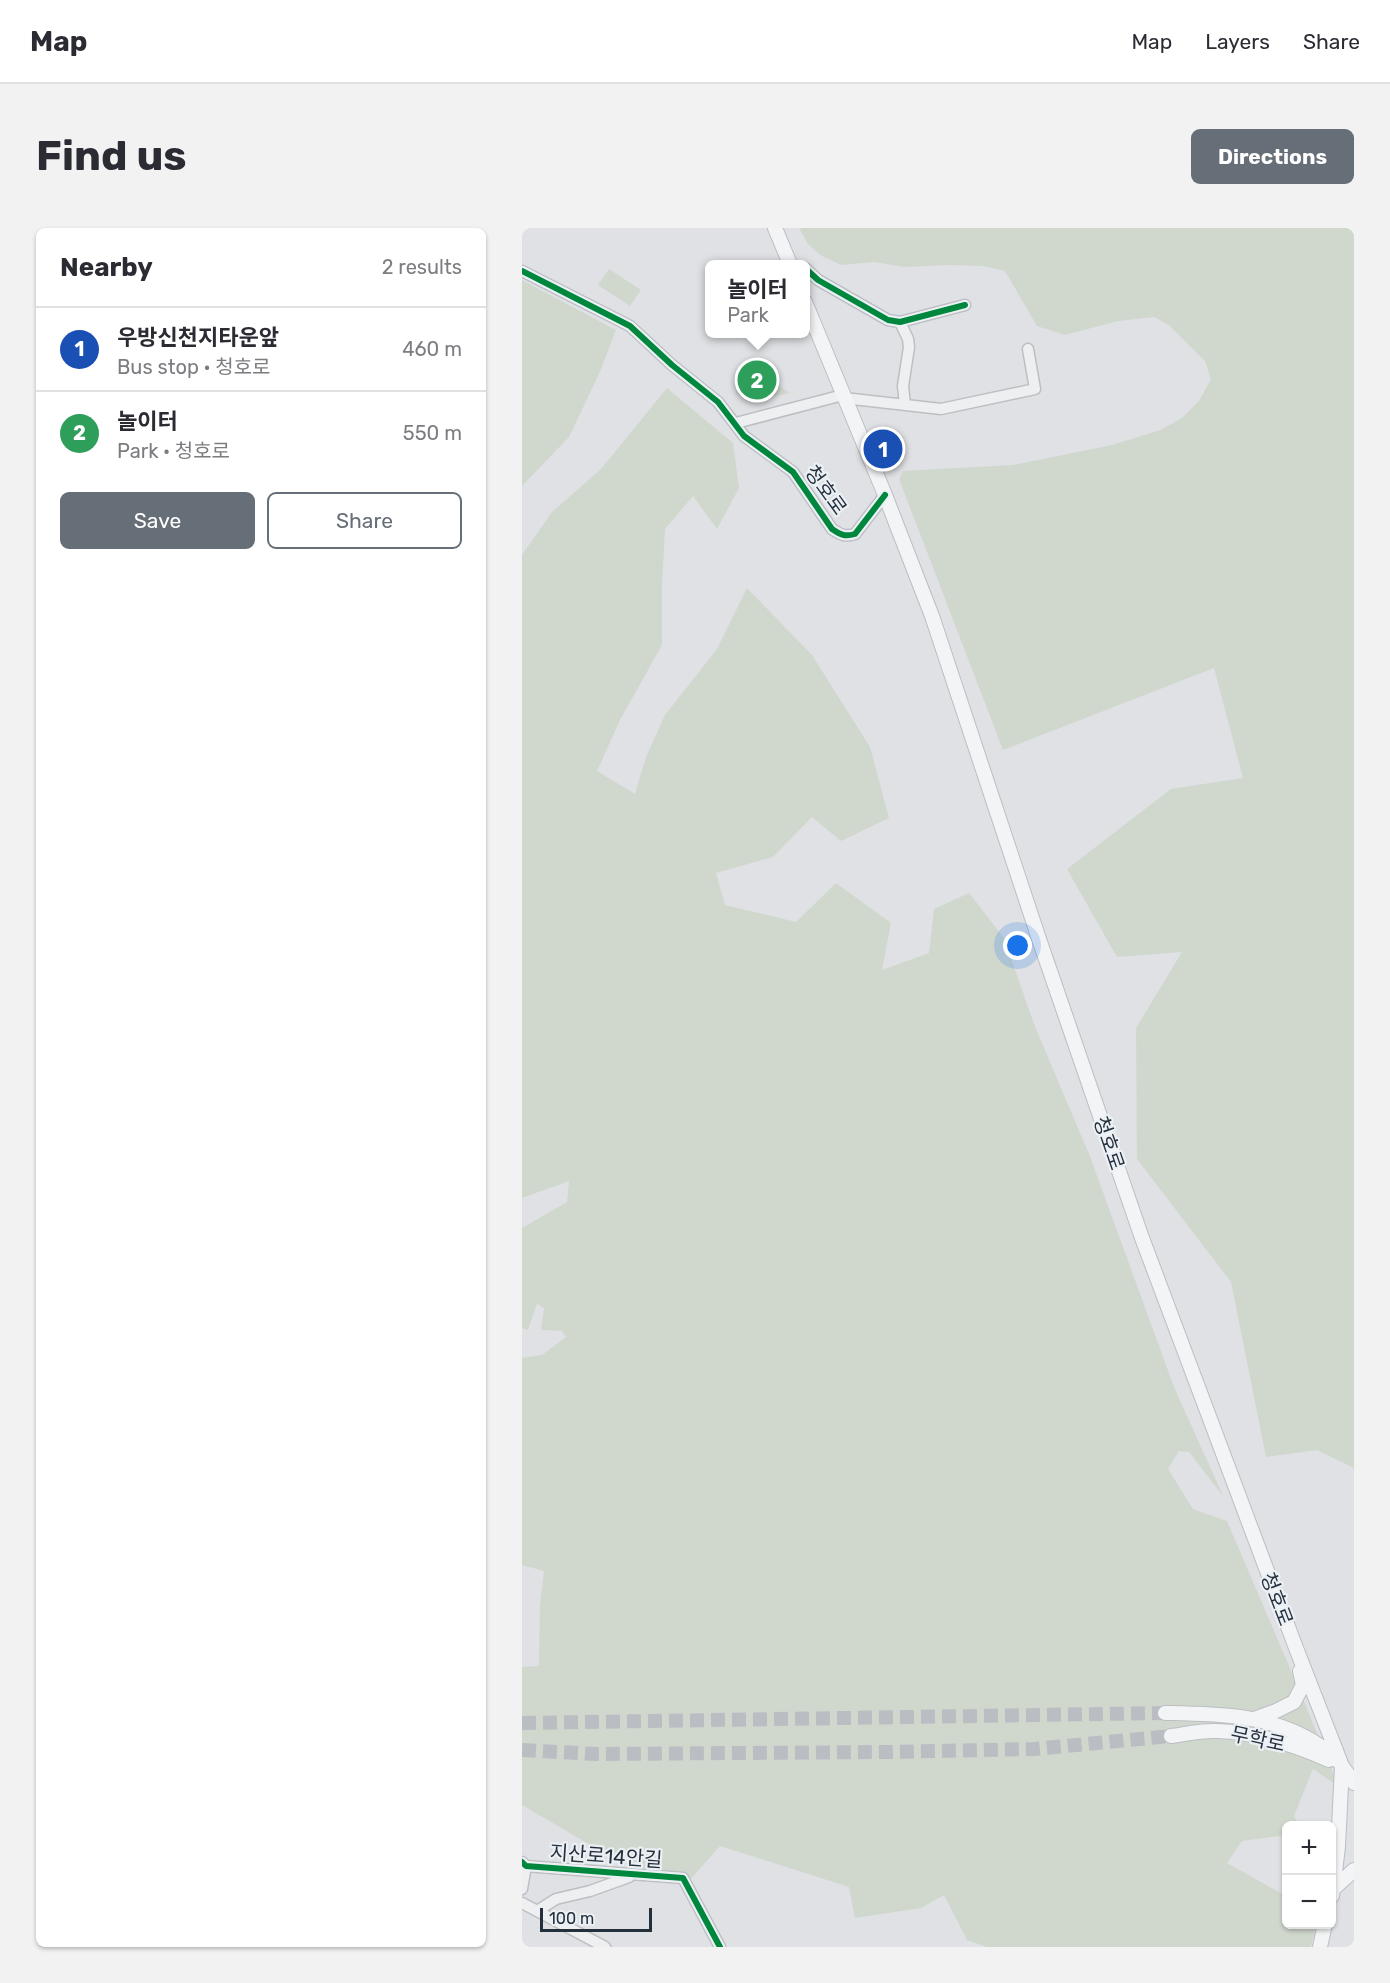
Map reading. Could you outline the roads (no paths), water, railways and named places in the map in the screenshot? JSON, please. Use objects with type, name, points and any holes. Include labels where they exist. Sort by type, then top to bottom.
[{"type":"main road","points":[[775,228],[788,260]]},
{"type":"main road","name":"청호로","points":[[810,314],[932,616],[1039,939],[1142,1238],[1296,1648],[1342,1766],[1354,1783]]},
{"type":"main road","points":[[1254,1719],[1293,1702],[1303,1685],[1296,1648]]},
{"type":"main road","points":[[1165,1713],[1218,1714],[1265,1721],[1301,1734],[1333,1754],[1342,1766],[1334,1875]]},
{"type":"main road","name":"무학로","points":[[1171,1736],[1215,1730],[1254,1735],[1311,1752],[1342,1766]]},
{"type":"main road","points":[[1336,1888],[1354,1870]]},
{"type":"main road","points":[[1320,1947],[1324,1929]]},
{"type":"street","points":[[783,248],[796,260]]},
{"type":"street","points":[[522,271],[630,326],[672,365],[718,402],[736,423],[844,397],[941,409],[1035,389],[1028,349]]},
{"type":"street","points":[[810,273],[818,280],[888,321],[900,322],[965,304]]},
{"type":"street","points":[[900,322],[909,346],[903,386],[905,405]]},
{"type":"street","name":"청호로","points":[[736,423],[744,436],[793,472],[832,529],[841,535],[847,537],[855,534],[885,495]]},
{"type":"street","points":[[522,1889],[524,1864]]},
{"type":"street","name":"지산로14안길","points":[[524,1864],[683,1878],[720,1947]]},
{"type":"street","points":[[537,1911],[556,1899],[590,1891],[634,1875]]},
{"type":"street","points":[[522,1904],[605,1947]]},
{"type":"tunnel","points":[[522,1723],[1165,1713]]},
{"type":"tunnel","points":[[522,1750],[596,1754],[1034,1749],[1171,1736]]},
{"type":"place","name":"놀이터","points":[[757,380]]},
{"type":"place","name":"우방신천지타운앞","points":[[883,449]]}]
